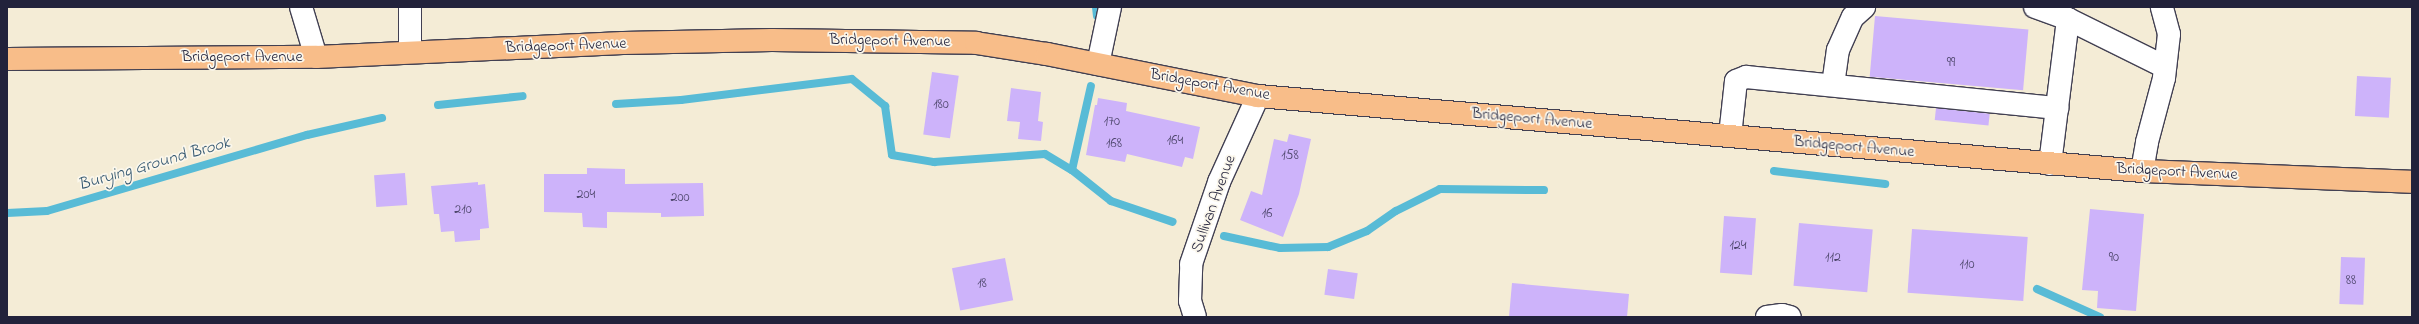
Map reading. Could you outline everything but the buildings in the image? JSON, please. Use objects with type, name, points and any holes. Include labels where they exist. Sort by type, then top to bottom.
[{"type":"main road","name":"Bridgeport Avenue","points":[[7,59],[316,57],[631,43],[907,41],[976,43],[1098,64],[1258,96],[2142,172],[2412,182]]},
{"type":"street","points":[[301,7],[316,57]]},
{"type":"street","points":[[410,7],[410,52]]},
{"type":"street","points":[[1098,64],[1110,7]]},
{"type":"street","points":[[1833,85],[1838,50],[1853,17],[1864,7]]},
{"type":"street","points":[[2035,7],[2068,19],[2165,67]]},
{"type":"street","points":[[2142,172],[2165,67],[2170,34],[2162,7]]},
{"type":"street","points":[[2050,164],[2068,19]]},
{"type":"street","points":[[1730,136],[1736,81],[1746,77],[2057,108]]},
{"type":"street","name":"Sullivan Avenue","points":[[1195,317],[1190,301],[1191,264],[1219,182],[1258,96]]},
{"type":"street","points":[[1767,317],[1782,315],[1790,317]]},
{"type":"waterway","points":[[1096,7],[1097,16]]},
{"type":"waterway","points":[[616,104],[681,100],[852,79],[885,106],[892,155],[934,162],[1045,154],[1072,170],[1111,201],[1173,222]]},
{"type":"waterway","points":[[1072,170],[1091,86]]},
{"type":"waterway","points":[[438,105],[523,96]]},
{"type":"waterway","name":"Burying Ground Brook","points":[[7,213],[47,211],[307,135],[382,118]]},
{"type":"waterway","points":[[1774,171],[1885,184]]},
{"type":"waterway","points":[[1224,236],[1280,248],[1328,247],[1367,231],[1396,211],[1440,189],[1544,190]]},
{"type":"waterway","points":[[2037,289],[2100,317]]}]
